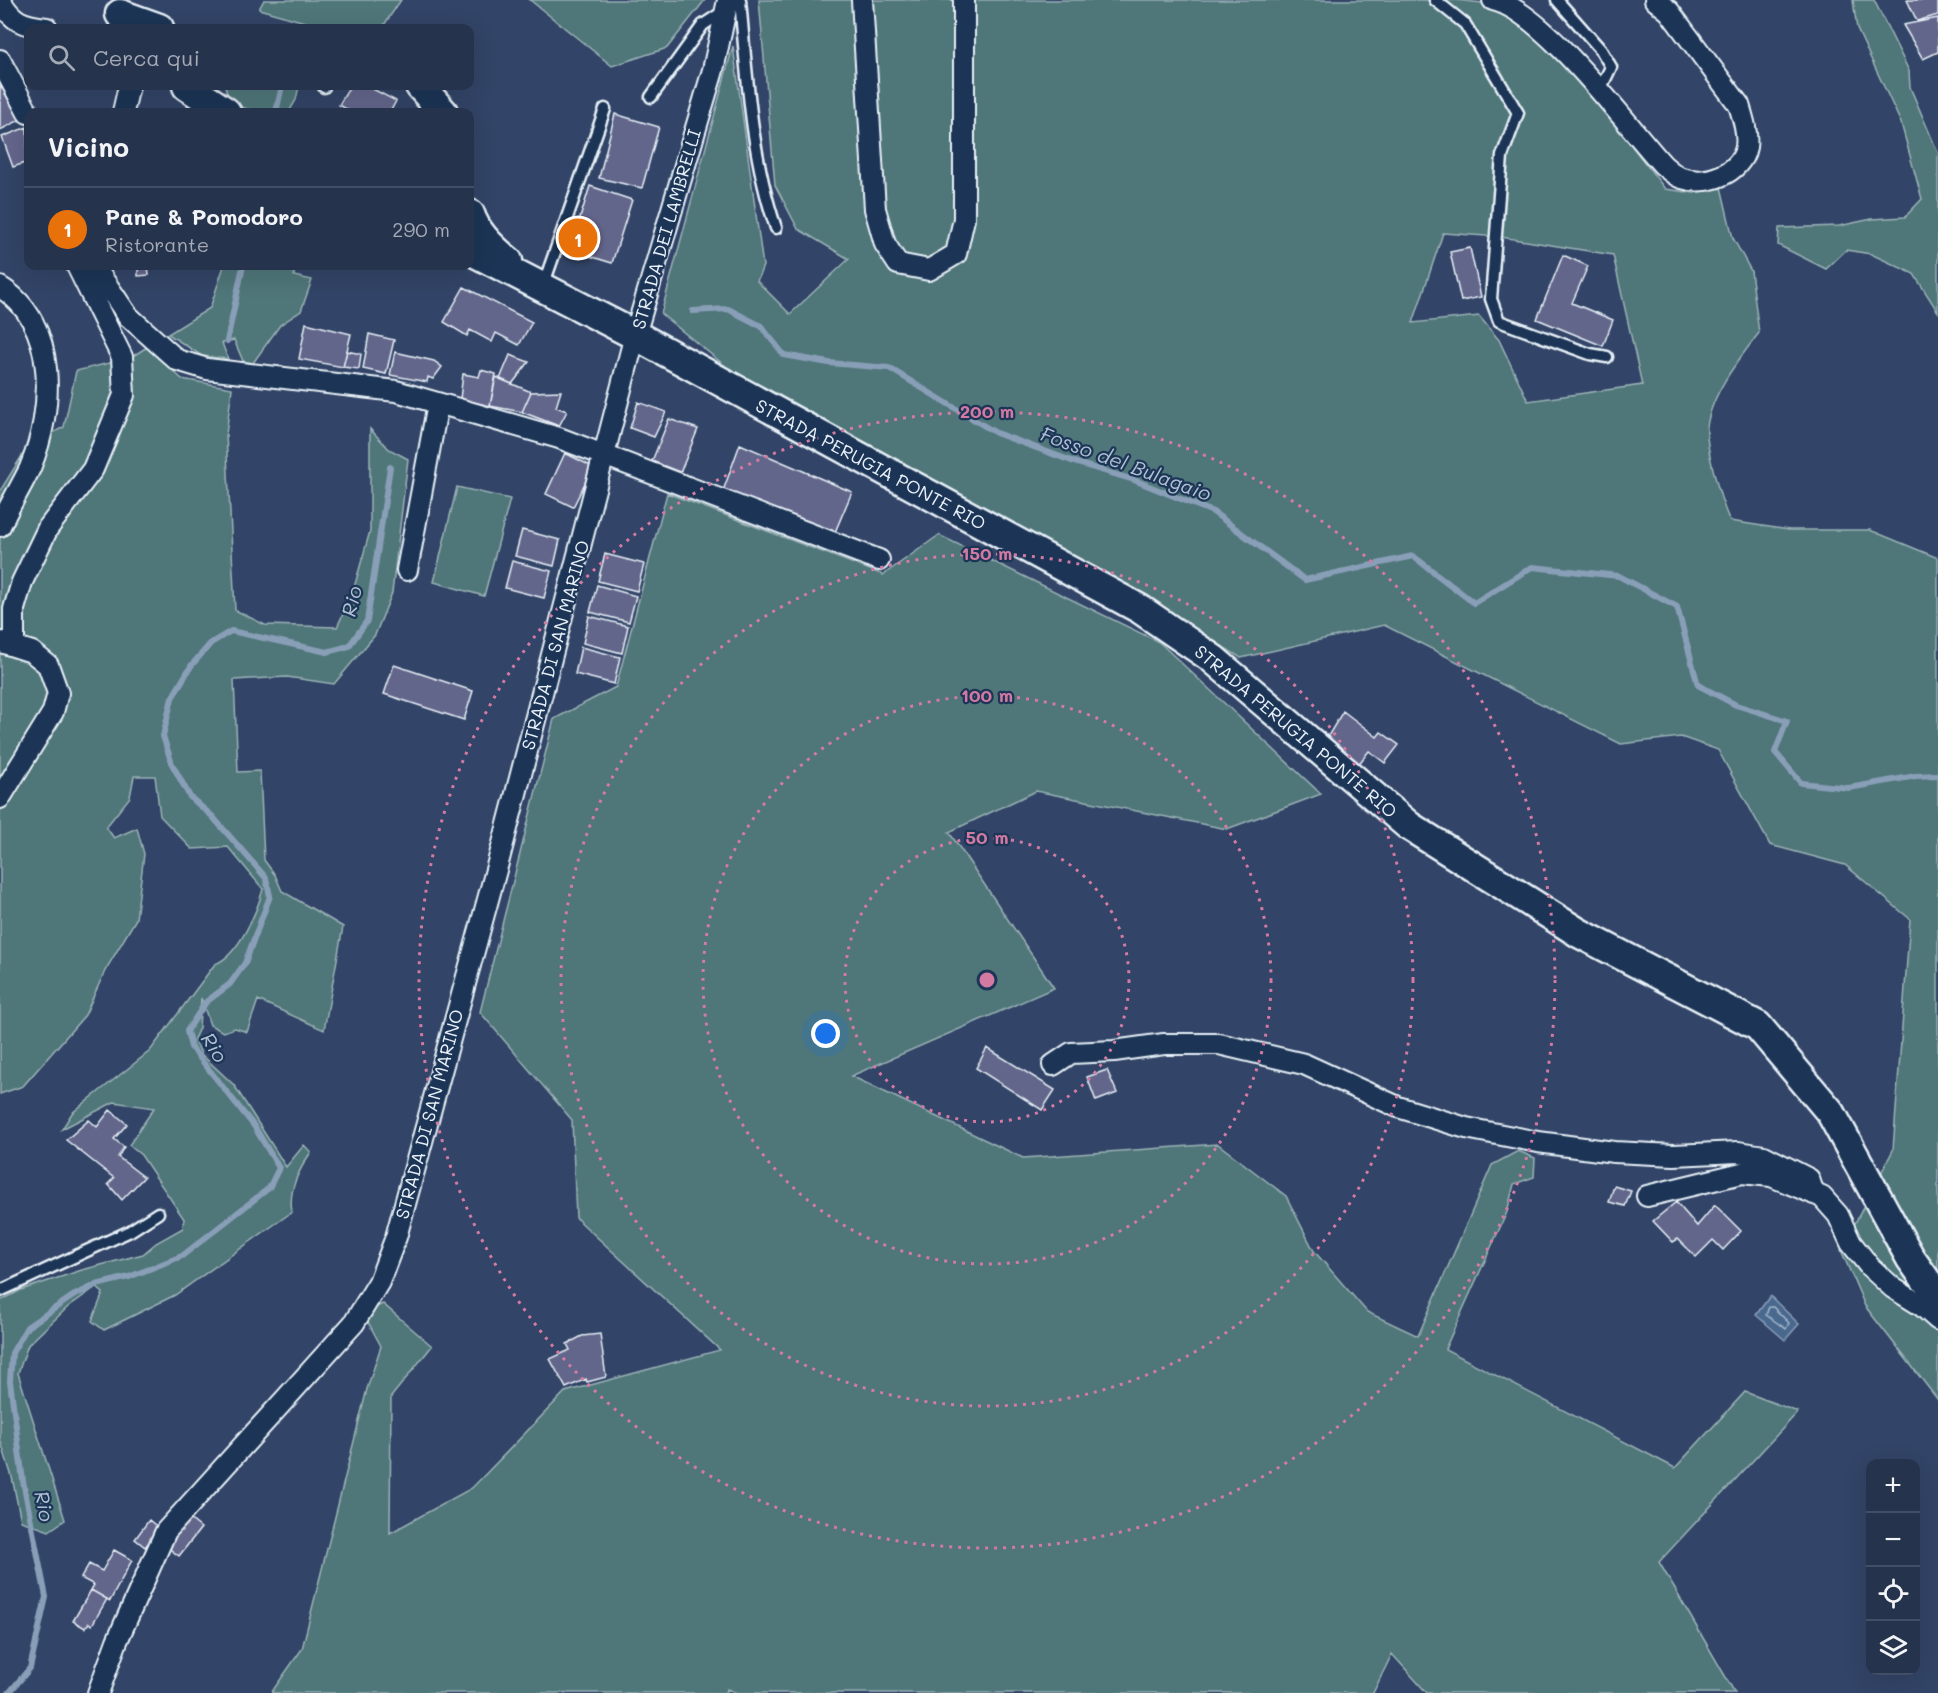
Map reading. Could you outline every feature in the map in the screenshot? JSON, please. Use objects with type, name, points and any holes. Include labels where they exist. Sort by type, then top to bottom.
[{"type":"main road","points":[[121,14],[148,24]]},
{"type":"main road","points":[[193,90],[219,108]]},
{"type":"main road","points":[[219,90],[222,99],[230,108]]},
{"type":"main road","points":[[424,90],[439,108]]},
{"type":"main road","name":"STRADA PERUGIA PONTE RIO","points":[[474,231],[542,289],[635,335],[1140,609],[1213,660],[1409,826],[1579,933],[1758,1026],[1831,1113],[1911,1259],[1938,1297]]},
{"type":"street","points":[[0,0],[11,18],[25,24]]},
{"type":"street","points":[[862,0],[875,209],[885,244],[898,264],[929,270],[956,254],[964,219],[964,0]]},
{"type":"street","points":[[1493,0],[1504,2],[1545,31],[1662,165],[1681,178],[1698,181],[1719,177],[1736,166],[1746,148],[1745,124],[1739,105],[1669,11],[1655,0]]},
{"type":"street","name":"STRADA DEI LAMBRELLI","points":[[604,458],[635,335],[731,3]]},
{"type":"street","points":[[0,60],[26,108]]},
{"type":"street","points":[[124,108],[128,90]]},
{"type":"street","points":[[0,798],[53,712],[58,693],[48,665],[32,652],[7,644],[22,582],[48,528],[93,469],[124,396],[123,357],[79,270]]},
{"type":"street","points":[[97,270],[128,316],[177,360],[207,369],[396,391],[559,438],[604,458],[879,560]]},
{"type":"street","points":[[0,287],[17,297],[42,337],[46,392],[44,423],[30,468],[0,526]]},
{"type":"street","points":[[406,570],[438,403]]},
{"type":"street","name":"STRADA DI SAN MARINO","points":[[98,1693],[117,1641],[166,1531],[354,1323],[379,1282],[396,1237],[604,458]]},
{"type":"street","points":[[1053,1065],[1071,1053],[1114,1051],[1164,1044],[1219,1044],[1304,1064],[1398,1107],[1466,1128],[1538,1142],[1614,1152],[1674,1155],[1737,1152],[1764,1156],[1809,1179],[1814,1194]]},
{"type":"street","points":[[1647,1196],[1742,1173],[1771,1176],[1822,1197],[1838,1215],[1851,1244],[1870,1267],[1893,1288],[1922,1306],[1938,1320]]},
{"type":"lane","points":[[1435,0],[1465,24],[1518,113],[1502,156],[1491,299],[1498,321],[1590,354],[1607,357]]},
{"type":"lane","points":[[1557,0],[1601,50],[1611,67],[1599,92]]},
{"type":"lane","points":[[651,97],[703,25],[731,3],[763,192],[776,228]]},
{"type":"lane","points":[[542,289],[604,109]]},
{"type":"lane","points":[[0,1292],[130,1231],[158,1213]]},
{"type":"green space","points":[[264,0],[401,0],[385,24],[312,24],[259,9]]},
{"type":"green space","points":[[530,0],[705,0],[667,48],[612,66]]},
{"type":"green space","points":[[759,0],[1456,0],[1483,3],[1508,10],[1581,80],[1665,189],[1694,193],[1721,187],[1733,238],[1751,271],[1759,333],[1720,390],[1707,427],[1708,447],[1714,474],[1730,521],[1789,530],[1870,530],[1938,558],[1938,1400],[1865,1306],[1841,1250],[1893,1150],[1910,919],[1845,865],[1770,845],[1718,750],[1681,737],[1621,744],[1384,625],[1241,658],[1107,575],[743,380],[661,314],[733,46],[763,266],[757,281],[790,314],[849,259],[798,229],[775,185]],"holes":[[[1443,233],[1501,237],[1613,255],[1642,385],[1528,401],[1499,340],[1479,316],[1413,323]]]},
{"type":"green space","points":[[1853,0],[1874,0],[1909,71],[1910,87],[1938,153],[1938,312],[1914,274],[1871,254],[1846,250],[1826,269],[1778,245],[1779,228],[1839,226],[1872,219],[1905,217],[1922,199],[1901,123],[1857,29]]},
{"type":"green space","points":[[226,90],[298,90],[291,108],[245,108],[234,102]]},
{"type":"green space","points":[[223,270],[295,270],[294,276],[312,280],[301,311],[280,325],[253,363],[243,361],[234,340],[222,343],[228,359],[202,356],[168,334],[210,308]]},
{"type":"green space","points":[[147,347],[182,379],[232,388],[226,434],[235,610],[265,625],[337,627],[352,595],[370,531],[370,429],[389,449],[408,459],[392,593],[375,635],[334,684],[287,677],[234,680],[238,772],[260,771],[264,860],[275,875],[282,891],[343,927],[324,1030],[258,1000],[247,1032],[235,1028],[223,1032],[210,1025],[201,998],[199,1028],[194,1039],[202,1055],[234,1085],[286,1167],[304,1145],[311,1152],[293,1188],[292,1212],[175,1295],[104,1330],[92,1321],[103,1293],[96,1287],[68,1307],[28,1345],[18,1373],[65,1520],[49,1531],[21,1521],[12,1477],[0,1439],[0,1301],[21,1290],[82,1270],[143,1254],[156,1243],[183,1228],[184,1219],[141,1155],[129,1145],[154,1108],[114,1102],[62,1129],[72,1113],[150,1051],[215,964],[239,943],[251,921],[263,889],[228,847],[192,849],[160,816],[155,776],[134,776],[130,797],[106,827],[114,838],[137,828],[144,854],[136,919],[105,971],[85,1015],[23,1086],[0,1094],[0,491],[28,446],[64,427],[76,371],[130,358]]},
{"type":"green space","points":[[457,487],[510,499],[484,596],[434,582]]},
{"type":"green space","points":[[667,493],[883,575],[939,535],[1159,642],[1321,794],[1227,829],[1036,791],[949,832],[1054,988],[851,1076],[1023,1158],[1218,1144],[1286,1196],[1314,1251],[1367,1312],[1418,1336],[1492,1165],[1518,1151],[1535,1158],[1534,1177],[1514,1184],[1507,1212],[1445,1349],[1675,1468],[1745,1392],[1798,1412],[1659,1562],[1735,1693],[1427,1693],[1392,1654],[1373,1693],[737,1693],[727,1689],[726,1693],[271,1693],[302,1649],[367,1389],[381,1346],[368,1322],[372,1309],[383,1304],[432,1346],[391,1397],[390,1533],[472,1488],[565,1392],[720,1350],[576,1218],[572,1120],[480,1012],[554,719],[616,687]]},
{"type":"water","points":[[1770,1296],[1799,1324],[1785,1340],[1756,1315]]},
{"type":"building","points":[[1907,0],[1938,0],[1938,15],[1917,21]]},
{"type":"building","points":[[1938,18],[1938,52],[1923,59],[1903,25]]},
{"type":"building","points":[[2,85],[20,120],[0,130],[0,86]]},
{"type":"building","points":[[348,90],[375,90],[396,101],[392,108],[345,108],[339,105]]},
{"type":"building","points":[[615,114],[659,127],[642,188],[599,178]]},
{"type":"building","points":[[24,128],[24,163],[13,167],[2,137]]},
{"type":"building","points":[[590,186],[632,200],[612,263],[570,250]]},
{"type":"building","points":[[1470,248],[1481,297],[1461,301],[1450,252]]},
{"type":"building","points":[[1563,255],[1588,266],[1572,303],[1613,320],[1603,346],[1537,319]]},
{"type":"building","points":[[138,270],[148,270],[149,275],[138,276]]},
{"type":"building","points":[[464,287],[532,322],[519,345],[496,333],[492,342],[470,330],[467,336],[444,322]]},
{"type":"building","points":[[306,323],[351,334],[343,367],[299,359]]},
{"type":"building","points":[[369,334],[394,340],[386,374],[363,369]]},
{"type":"building","points":[[347,351],[361,354],[359,369],[343,367]]},
{"type":"building","points":[[395,352],[434,361],[442,367],[433,379],[428,377],[427,382],[390,375]]},
{"type":"building","points":[[510,355],[529,362],[512,384],[500,379]]},
{"type":"building","points":[[481,370],[496,374],[490,406],[460,399],[463,374],[479,377]]},
{"type":"building","points":[[496,377],[531,392],[522,412],[490,406]]},
{"type":"building","points":[[561,391],[556,407],[567,411],[559,426],[522,412],[531,392]]},
{"type":"building","points":[[638,402],[666,412],[654,437],[630,428]]},
{"type":"building","points":[[669,419],[698,429],[680,473],[652,461]]},
{"type":"building","points":[[740,444],[852,492],[835,532],[723,491]]},
{"type":"building","points":[[565,453],[593,467],[573,507],[546,494]]},
{"type":"building","points":[[522,530],[560,540],[554,566],[515,556]]},
{"type":"building","points":[[605,554],[644,564],[637,591],[598,581]]},
{"type":"building","points":[[512,561],[551,571],[544,598],[505,588]]},
{"type":"building","points":[[597,585],[636,596],[629,622],[590,612]]},
{"type":"building","points":[[589,616],[628,626],[622,653],[583,643]]},
{"type":"building","points":[[581,647],[620,657],[614,684],[575,674]]},
{"type":"building","points":[[394,665],[473,691],[464,720],[384,694]]},
{"type":"building","points":[[1343,711],[1377,737],[1381,732],[1399,745],[1385,763],[1369,751],[1354,770],[1322,746]]},
{"type":"building","points":[[987,1048],[1055,1090],[1042,1110],[976,1068]]},
{"type":"building","points":[[1107,1070],[1117,1093],[1096,1101],[1087,1077]]},
{"type":"building","points":[[110,1110],[127,1124],[114,1139],[124,1147],[118,1157],[144,1177],[122,1200],[108,1184],[114,1178],[66,1140],[89,1120],[97,1127]]},
{"type":"building","points":[[1614,1186],[1631,1191],[1625,1206],[1609,1202]]},
{"type":"building","points":[[1676,1202],[1697,1226],[1715,1205],[1741,1231],[1723,1250],[1713,1240],[1696,1257],[1678,1239],[1673,1242],[1653,1221]]},
{"type":"building","points":[[600,1334],[606,1377],[587,1382],[586,1379],[566,1388],[550,1359],[570,1350],[567,1344],[582,1336]]},
{"type":"building","points":[[190,1519],[201,1528],[179,1556],[167,1547]]},
{"type":"building","points":[[149,1520],[160,1529],[145,1547],[135,1539]]},
{"type":"building","points":[[114,1550],[132,1560],[110,1601],[91,1590],[94,1585],[81,1578],[89,1564],[102,1571]]},
{"type":"building","points":[[91,1590],[107,1599],[92,1625],[89,1623],[85,1628],[73,1621]]},
{"type":"waterway","name":"Rio","points":[[277,108],[281,90]]},
{"type":"waterway","name":"Rio","points":[[227,341],[242,270]]},
{"type":"waterway","name":"Fosso del Bulagaio","points":[[693,311],[728,309],[761,326],[784,355],[829,363],[889,368],[996,433],[1077,463],[1134,480],[1213,512],[1305,580],[1413,556],[1474,603],[1532,567],[1619,576],[1677,607],[1698,685],[1736,705],[1787,721],[1775,752],[1801,783],[1849,788],[1916,776],[1938,775]]},
{"type":"waterway","name":"Rio","points":[[9,1693],[30,1668],[46,1597],[23,1481],[10,1381],[12,1353],[27,1327],[73,1296],[96,1285],[129,1277],[182,1256],[269,1188],[279,1168],[254,1126],[191,1047],[187,1031],[206,1002],[230,984],[245,963],[270,896],[266,878],[212,816],[190,797],[172,764],[163,736],[172,698],[191,666],[211,643],[231,631],[327,652],[349,646],[367,621],[390,467]]},
{"type":"place","name":"Pane & Pomodoro","points":[[578,238]]}]
